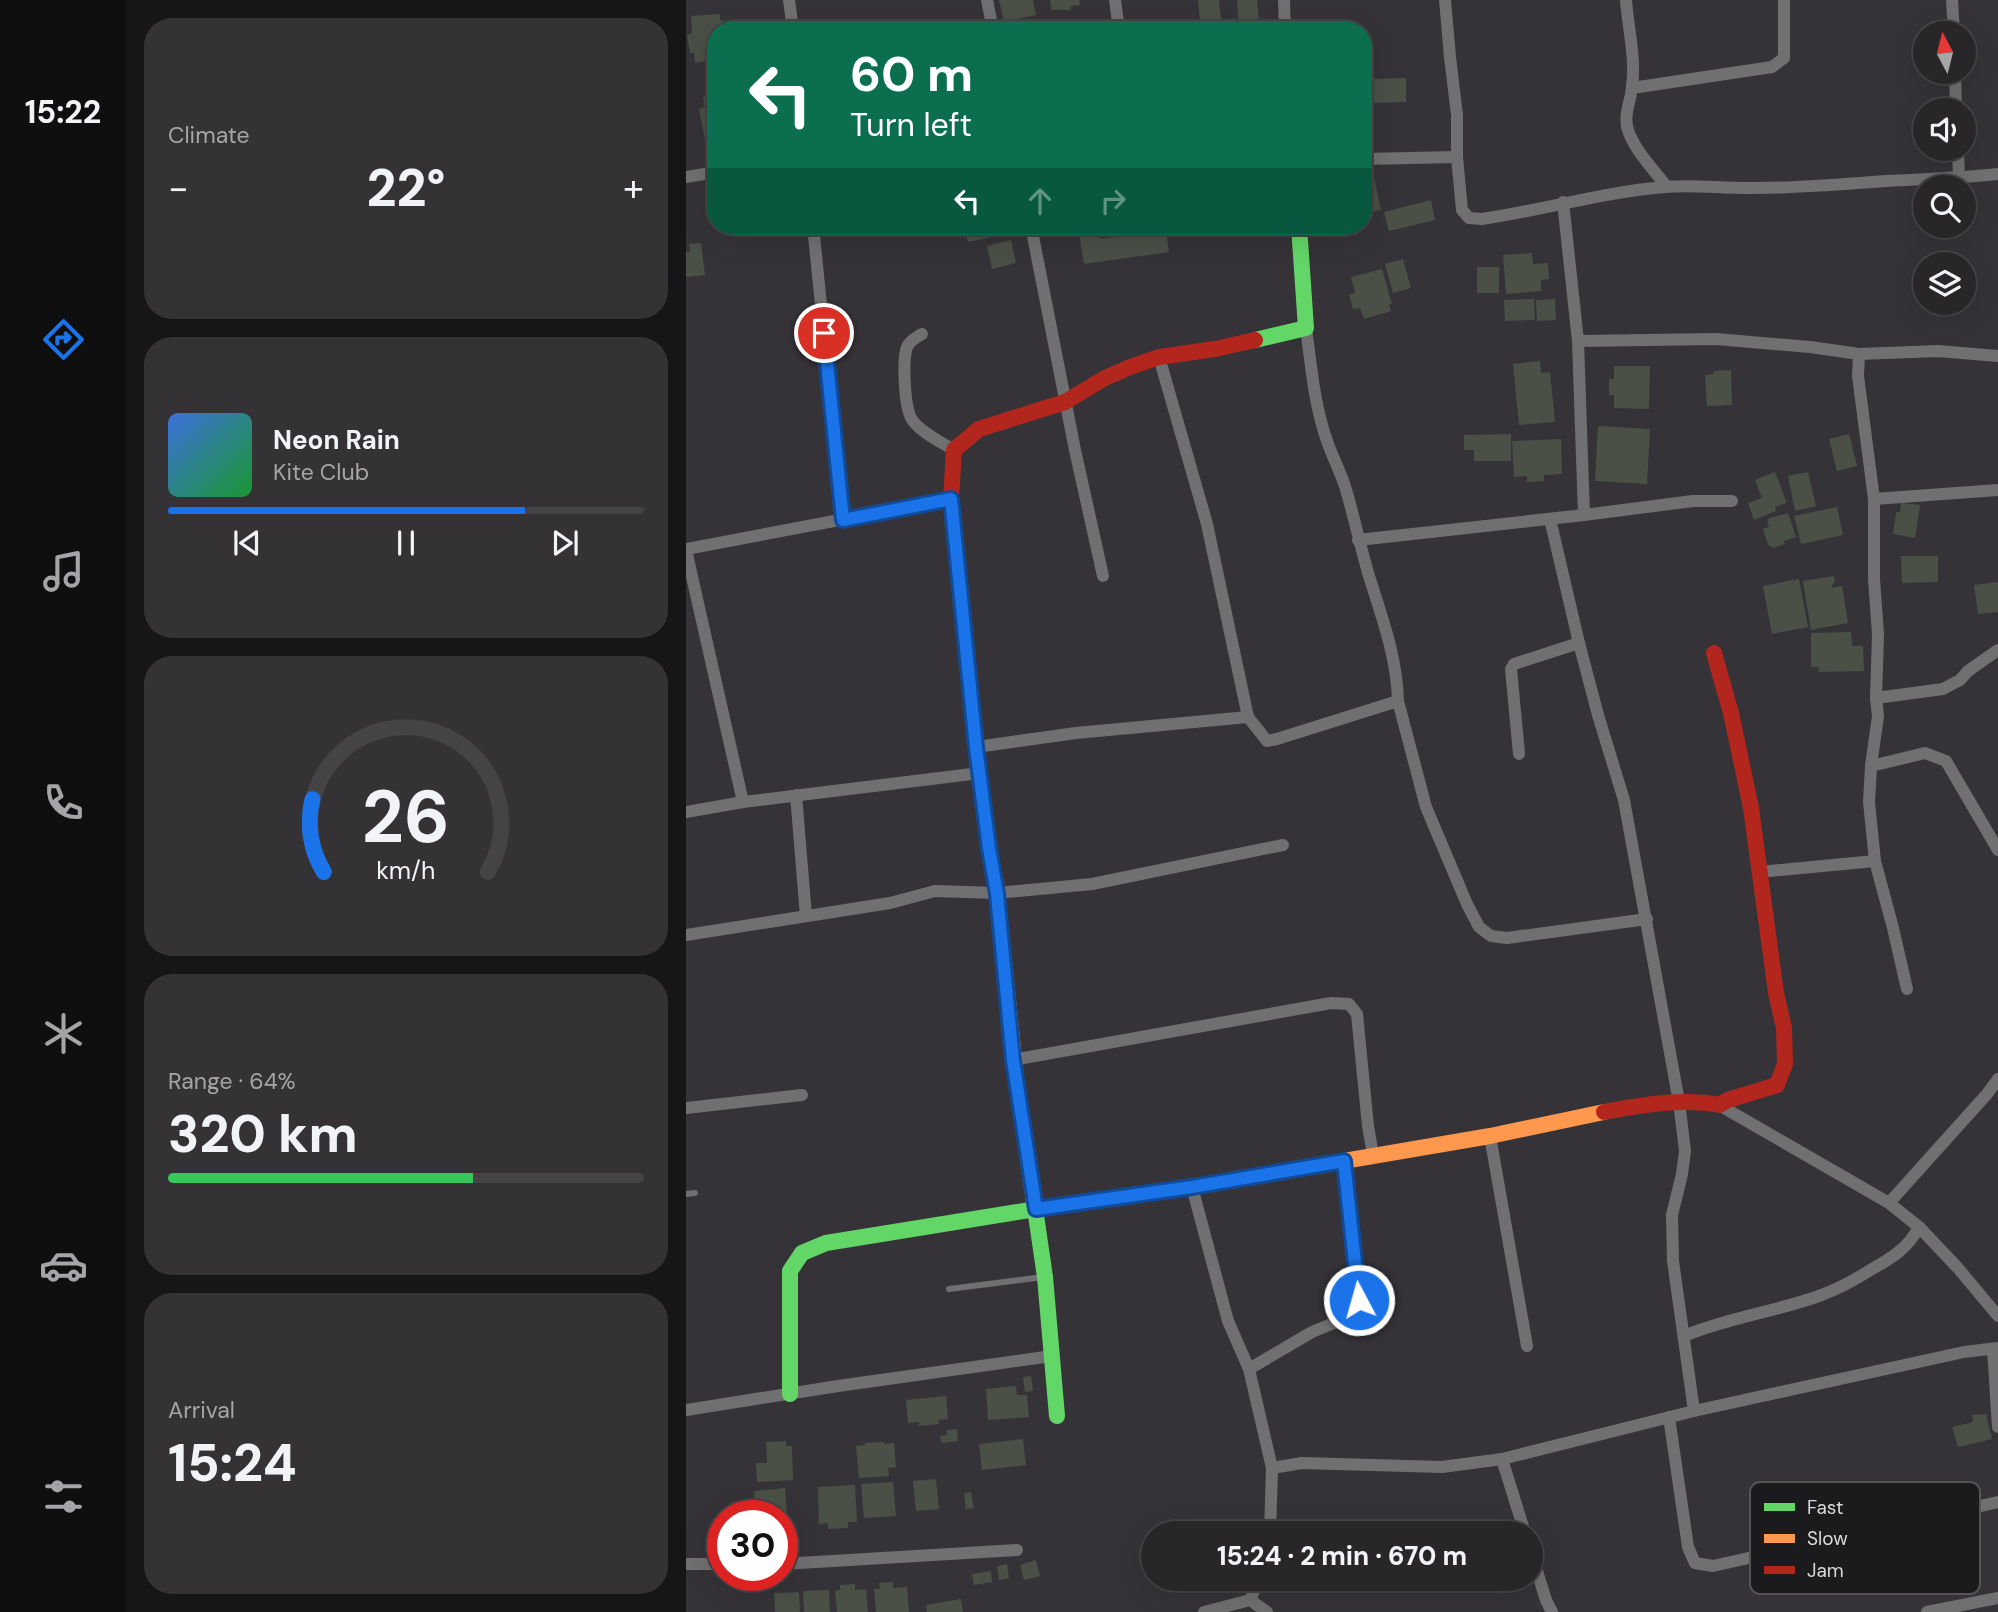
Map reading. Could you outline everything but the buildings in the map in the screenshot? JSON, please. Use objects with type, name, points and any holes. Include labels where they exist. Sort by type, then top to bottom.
[{"type":"street","points":[[789,0],[792,21]]},
{"type":"street","points":[[987,0],[991,21]]},
{"type":"street","points":[[1115,0],[1118,21]]},
{"type":"street","points":[[1284,0],[1285,21]]},
{"type":"street","points":[[1445,0],[1457,115],[1457,158],[1462,209],[1469,218],[1502,216],[1563,202],[1666,186],[1751,188],[1913,180]]},
{"type":"street","points":[[1626,0],[1633,65],[1632,88],[1626,110],[1628,131],[1637,148],[1666,186]]},
{"type":"street","points":[[1632,88],[1772,67],[1784,58],[1786,46],[1783,0]]},
{"type":"street","points":[[1952,0],[1953,21]]},
{"type":"street","points":[[1372,159],[1457,158]]},
{"type":"street","points":[[686,177],[707,174]]},
{"type":"street","points":[[1976,176],[1998,174]]},
{"type":"street","points":[[1563,202],[1578,341],[1584,515]]},
{"type":"street","points":[[814,235],[843,520]]},
{"type":"street","points":[[1033,235],[1065,402],[1103,576]]},
{"type":"street","points":[[1300,235],[1306,328],[1325,438],[1347,491],[1358,540],[1392,655],[1398,683],[1398,701],[1426,807],[1467,904],[1479,927],[1490,936],[1507,937],[1647,919]]},
{"type":"street","points":[[1056,1416],[1045,1277],[1013,1060],[997,894],[976,747],[951,499],[954,450],[979,429],[1065,402],[1105,378],[1159,357],[1215,349],[1306,328]]},
{"type":"street","points":[[922,334],[906,348],[905,397],[908,412],[914,424],[954,450]]},
{"type":"street","points":[[1578,341],[1716,339],[1860,354],[1938,351],[1998,356]]},
{"type":"street","points":[[1860,354],[1858,376],[1874,499],[1874,579],[1878,634],[1878,716],[1869,802],[1875,860],[1908,989]]},
{"type":"street","points":[[1159,357],[1207,524],[1248,718],[1267,741],[1398,701]]},
{"type":"street","points":[[1874,499],[1998,489]]},
{"type":"street","points":[[743,802],[686,549],[951,499]]},
{"type":"street","points":[[1358,540],[1693,501],[1732,501]]},
{"type":"street","points":[[1550,519],[1579,643],[1624,800],[1679,1102],[1685,1151],[1672,1215],[1672,1261],[1694,1411]]},
{"type":"street","points":[[1519,754],[1511,669],[1514,664],[1579,643]]},
{"type":"street","points":[[1876,698],[1943,689],[1960,680],[1968,671],[1998,650]]},
{"type":"street","points":[[1714,653],[1751,808],[1784,1045],[1784,1074],[1777,1085],[1719,1105]]},
{"type":"street","points":[[976,747],[1076,733],[1248,718]]},
{"type":"street","points":[[1871,766],[1924,752],[1946,761],[1998,850]]},
{"type":"street","points":[[686,813],[743,802],[980,773]]},
{"type":"street","points":[[796,795],[806,916]]},
{"type":"street","points":[[686,934],[890,903],[935,891],[997,894],[1092,884],[1283,845]]},
{"type":"street","points":[[1759,872],[1875,860]]},
{"type":"street","points":[[1013,1060],[1331,1003],[1349,1004],[1357,1014],[1373,1155]]},
{"type":"street","points":[[1889,1203],[1997,1080]]},
{"type":"street","points":[[686,1108],[802,1095]]},
{"type":"street","points":[[790,1394],[790,1271],[802,1253],[826,1243],[1192,1187],[1490,1136],[1615,1110],[1679,1102],[1699,1101],[1719,1105],[1889,1203],[1919,1227],[1998,1316]]},
{"type":"street","points":[[1490,1136],[1527,1346]]},
{"type":"street","points":[[1249,1369],[1312,1332],[1351,1316],[1359,1300],[1344,1161]]},
{"type":"street","points":[[1192,1187],[1228,1321],[1249,1369],[1272,1468],[1270,1521]]},
{"type":"street","points":[[1684,1336],[1819,1296],[1848,1283],[1900,1252],[1913,1240],[1919,1227]]},
{"type":"street","points":[[1272,1468],[1302,1463],[1441,1467],[1502,1459],[1694,1411],[1964,1352],[1995,1348],[1998,1427]]},
{"type":"street","points":[[686,1410],[1052,1356]]},
{"type":"street","points":[[1669,1417],[1688,1547],[1695,1563],[1713,1566],[1750,1558]]},
{"type":"street","points":[[1502,1459],[1521,1521]]},
{"type":"street","points":[[1980,1506],[1998,1502]]},
{"type":"street","points":[[798,1563],[1017,1550]]},
{"type":"street","points":[[686,1564],[707,1564]]},
{"type":"street","points":[[1543,1590],[1552,1612]]},
{"type":"street","points":[[1250,1600],[1254,1591]]},
{"type":"street","points":[[1927,1612],[1998,1598]]},
{"type":"street","points":[[1204,1612],[1250,1600],[1267,1612]]},
{"type":"lane","points":[[686,1195],[695,1194]]},
{"type":"lane","points":[[948,1289],[1045,1277]]},
{"type":"traffic: fast","points":[[1255,340],[1306,328],[1300,235]]},
{"type":"traffic: fast","points":[[1016,1078],[1045,1277],[1057,1416]]},
{"type":"traffic: fast","points":[[790,1394],[790,1271],[802,1253],[826,1243],[1192,1187]]},
{"type":"traffic: slow","points":[[960,587],[976,747],[997,893],[1016,1078]]},
{"type":"traffic: slow","points":[[1192,1187],[1490,1136],[1604,1112]]},
{"type":"traffic: jam","points":[[960,587],[951,499],[954,450],[979,429],[1065,402],[1105,378],[1159,357],[1255,340]]},
{"type":"traffic: jam","points":[[1604,1112],[1676,1102],[1719,1105],[1777,1085],[1785,1064],[1784,1028],[1776,993],[1751,808],[1731,713],[1714,653]]},
{"type":"route","points":[[824,333],[843,520],[951,499],[976,747],[997,894],[1013,1060],[1036,1209],[1192,1187],[1344,1161],[1359,1300]]}]
